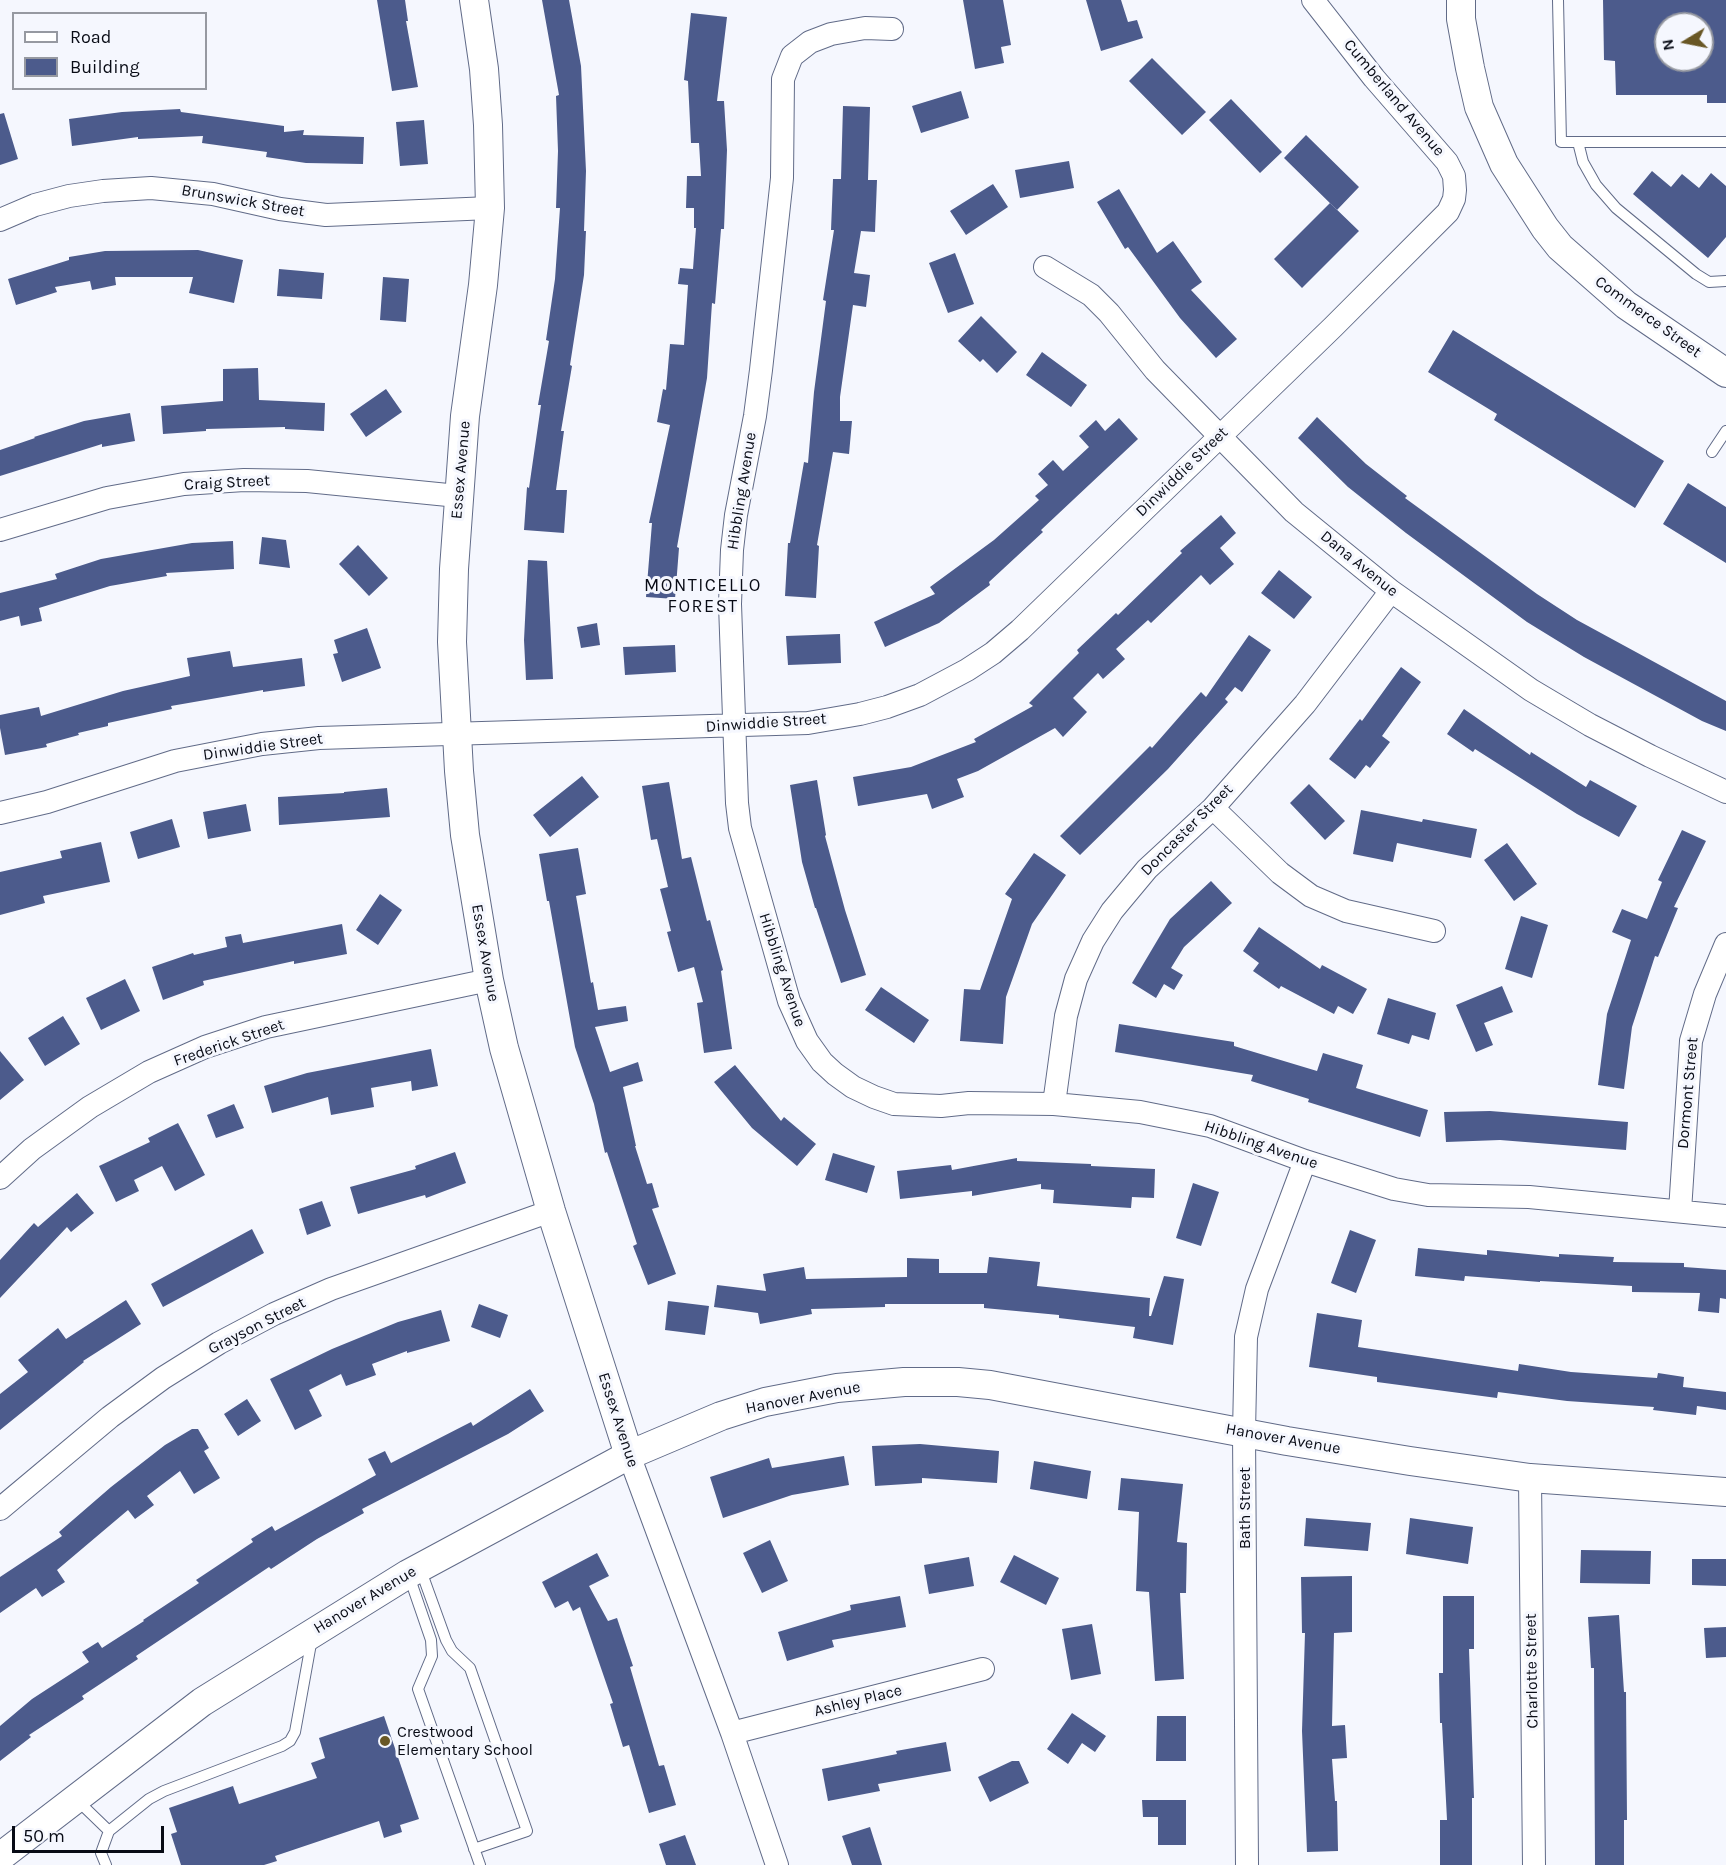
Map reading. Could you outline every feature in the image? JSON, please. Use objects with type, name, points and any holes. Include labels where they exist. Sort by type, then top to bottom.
[{"type":"street","name":"Essex Avenue","points":[[474,0],[484,69],[490,208],[483,285],[465,416],[458,496],[452,642],[465,835],[489,980],[504,1048],[551,1211],[629,1455],[732,1733],[777,1865]]},
{"type":"street","name":"Cumberland Avenue","points":[[1313,0],[1374,78],[1448,162],[1454,176],[1454,199],[1448,212],[1404,257]]},
{"type":"street","name":"Commerce Street","points":[[1461,0],[1461,19],[1479,107],[1504,164],[1545,228],[1560,247],[1626,305],[1726,373]]},
{"type":"street","name":"Hibbling Avenue","points":[[892,29],[865,28],[831,34],[810,42],[792,56],[783,79],[782,178],[755,416],[736,515],[732,550],[730,604],[737,803],[747,858],[789,1001],[807,1041],[822,1062],[835,1074],[874,1098],[894,1104],[930,1106],[969,1103],[1054,1104],[1140,1112],[1210,1126],[1305,1161],[1394,1189],[1428,1195],[1529,1197],[1726,1216]]},
{"type":"street","name":"Brunswick Street","points":[[0,220],[35,205],[69,196],[151,188],[213,194],[280,209],[326,215],[490,208]]},
{"type":"street","name":"Dinwiddie Street","points":[[0,813],[47,802],[175,761],[262,744],[319,738],[808,723],[860,714],[920,695],[967,670],[993,653],[1020,630],[1404,257]]},
{"type":"street","name":"Dana Avenue","points":[[1045,267],[1091,295],[1109,313],[1155,370],[1294,512],[1391,591],[1531,690],[1640,751],[1726,792]]},
{"type":"street","name":"Craig Street","points":[[0,530],[107,498],[184,484],[244,480],[307,481],[458,496]]},
{"type":"street","name":"Doncaster Street","points":[[1054,1104],[1066,1016],[1076,980],[1093,941],[1112,910],[1134,883],[1213,808],[1305,704],[1391,591]]},
{"type":"street","points":[[1213,808],[1280,873],[1311,896],[1346,911],[1434,931]]},
{"type":"street","name":"Dormont Street","points":[[1680,1211],[1691,1041],[1705,994],[1726,944]]},
{"type":"street","name":"Frederick Street","points":[[0,1178],[32,1149],[90,1107],[149,1072],[205,1047],[266,1027],[489,980]]},
{"type":"street","name":"Bath Street","points":[[1247,1865],[1245,1358],[1250,1316],[1257,1289],[1305,1161]]},
{"type":"street","name":"Grayson Street","points":[[0,1509],[110,1417],[163,1378],[228,1338],[274,1314],[331,1289],[551,1211]]},
{"type":"street","name":"Hanover Avenue","points":[[0,1857],[202,1702],[414,1571],[629,1455],[721,1416],[765,1402],[837,1388],[904,1382],[958,1382],[990,1385],[1410,1461],[1530,1478],[1726,1492]]},
{"type":"street","name":"Charlotte Street","points":[[1530,1478],[1534,1865]]},
{"type":"street","name":"Ashley Place","points":[[732,1733],[983,1669]]},
{"type":"lane","points":[[1558,0],[1561,142],[1726,142]]},
{"type":"lane","points":[[1578,142],[1583,162],[1591,177],[1616,208],[1696,274],[1709,282],[1726,281]]},
{"type":"lane","points":[[1712,452],[1726,431]]},
{"type":"lane","points":[[414,1571],[452,1651],[470,1668],[527,1831],[474,1849]]},
{"type":"lane","points":[[414,1571],[431,1640],[432,1656],[418,1689],[480,1865]]},
{"type":"lane","points":[[106,1865],[101,1853],[109,1831],[148,1798],[290,1741],[295,1732],[314,1631]]},
{"type":"lane","points":[[76,1798],[109,1831]]},
{"type":"building","points":[[377,0],[405,0],[408,21],[406,21],[418,87],[392,91]]},
{"type":"building","points":[[542,0],[569,0],[581,66],[586,171],[584,275],[561,431],[564,431],[556,490],[567,490],[564,533],[524,530],[527,487],[529,488],[541,405],[538,405],[549,341],[546,340],[555,279],[560,208],[556,208],[558,151],[556,96],[559,95]]},
{"type":"building","points":[[963,0],[1003,0],[1011,45],[1001,47],[1004,63],[975,69]]},
{"type":"building","points":[[1086,0],[1121,0],[1128,22],[1137,20],[1143,38],[1101,51]]},
{"type":"building","points":[[1603,0],[1726,0],[1726,103],[1707,103],[1707,95],[1616,95],[1615,61],[1604,60]]},
{"type":"building","points":[[691,13],[727,17],[717,101],[724,101],[727,150],[724,229],[721,229],[715,304],[712,303],[707,378],[677,547],[679,548],[675,599],[646,597],[652,523],[649,523],[670,425],[657,422],[663,389],[666,390],[670,344],[684,345],[688,285],[678,284],[680,268],[693,269],[696,228],[694,228],[694,208],[686,208],[687,176],[701,176],[699,143],[691,143],[688,81],[684,80]]},
{"type":"building","points":[[1152,58],[1206,112],[1182,135],[1129,81]]},
{"type":"building","points":[[961,91],[969,118],[921,133],[912,106]]},
{"type":"building","points":[[1231,99],[1282,152],[1260,173],[1209,120]]},
{"type":"building","points":[[843,106],[870,107],[868,180],[877,180],[875,232],[861,231],[854,273],[870,275],[866,307],[853,305],[840,397],[840,421],[852,421],[849,454],[833,452],[817,545],[819,546],[816,598],[785,596],[788,543],[790,543],[804,462],[808,463],[814,392],[826,301],[823,300],[834,230],[831,230],[833,179],[841,179]]},
{"type":"building","points":[[180,109],[181,112],[284,126],[284,132],[304,130],[303,135],[364,137],[363,164],[306,163],[266,157],[267,152],[202,143],[203,136],[138,139],[138,137],[72,146],[69,119],[122,112]]},
{"type":"building","points":[[4,113],[18,159],[0,165],[0,114]]},
{"type":"building","points":[[424,120],[428,164],[400,166],[396,122]]},
{"type":"building","points":[[1306,135],[1359,187],[1337,210],[1284,158]]},
{"type":"building","points":[[1069,161],[1074,188],[1020,198],[1015,170]]},
{"type":"building","points":[[1652,171],[1671,187],[1682,174],[1699,188],[1711,173],[1726,186],[1726,237],[1708,258],[1633,194]]},
{"type":"building","points":[[993,184],[1008,207],[966,235],[950,211]]},
{"type":"building","points":[[1119,189],[1157,253],[1173,241],[1202,282],[1191,290],[1237,339],[1216,358],[1180,318],[1128,247],[1125,249],[1097,202]]},
{"type":"building","points":[[1330,203],[1359,231],[1302,288],[1274,259]]},
{"type":"building","points":[[198,250],[243,260],[234,303],[189,293],[193,277],[115,277],[116,285],[92,290],[90,281],[55,287],[57,292],[16,305],[8,279],[69,260],[69,257],[105,251]]},
{"type":"building","points":[[955,253],[974,304],[948,313],[929,263]]},
{"type":"building","points":[[279,269],[324,273],[322,299],[277,296]]},
{"type":"building","points":[[383,277],[409,279],[406,322],[380,320]]},
{"type":"building","points":[[981,316],[1017,352],[997,373],[983,359],[980,362],[958,341]]},
{"type":"building","points":[[1453,330],[1664,461],[1635,508],[1494,420],[1497,414],[1428,372]]},
{"type":"building","points":[[1042,352],[1087,385],[1071,407],[1026,375]]},
{"type":"building","points":[[258,368],[259,400],[325,403],[324,431],[285,429],[285,427],[206,429],[206,431],[163,434],[161,406],[223,401],[223,369]]},
{"type":"building","points":[[386,389],[402,412],[366,437],[350,414]]},
{"type":"building","points":[[130,413],[135,441],[102,447],[102,444],[0,476],[0,450],[84,421]]},
{"type":"building","points":[[1317,417],[1366,464],[1407,496],[1405,498],[1537,594],[1577,620],[1726,701],[1726,731],[1702,721],[1584,657],[1527,622],[1406,533],[1348,487],[1298,438]]},
{"type":"building","points":[[1119,418],[1138,439],[1041,530],[1043,532],[989,582],[990,585],[939,623],[885,647],[874,622],[935,594],[930,587],[994,540],[1039,500],[1035,496],[1048,485],[1038,474],[1053,460],[1063,471],[1089,447],[1079,436],[1096,420],[1105,431]]},
{"type":"building","points":[[1688,483],[1726,507],[1726,563],[1663,524]]},
{"type":"building","points":[[1221,515],[1236,533],[1220,548],[1234,564],[1210,585],[1201,575],[1151,623],[1148,620],[1116,649],[1125,659],[1103,679],[1098,673],[1073,698],[1087,712],[1063,737],[1055,728],[978,771],[957,779],[964,797],[932,809],[927,794],[858,806],[853,777],[911,767],[976,742],[974,739],[1033,706],[1029,703],[1079,653],[1077,650],[1116,613],[1118,615],[1182,553],[1180,551]]},
{"type":"building","points":[[262,537],[286,540],[290,568],[259,564]]},
{"type":"building","points":[[233,541],[234,569],[166,573],[167,576],[110,586],[39,608],[42,621],[21,626],[19,616],[0,621],[0,593],[57,579],[55,574],[101,559],[192,543]]},
{"type":"building","points":[[358,545],[388,578],[369,596],[339,564]]},
{"type":"building","points":[[528,560],[547,561],[553,679],[526,680],[524,640]]},
{"type":"building","points":[[1279,570],[1312,597],[1294,619],[1261,593]]},
{"type":"building","points":[[597,623],[600,645],[581,648],[577,627]]},
{"type":"building","points":[[367,628],[381,668],[342,682],[333,654],[338,653],[334,640]]},
{"type":"building","points":[[840,634],[841,663],[788,665],[786,636]]},
{"type":"building","points":[[1249,635],[1271,650],[1242,692],[1235,687],[1225,699],[1228,702],[1168,769],[1080,855],[1060,836],[1150,746],[1152,748],[1201,692],[1206,697]]},
{"type":"building","points":[[675,645],[676,672],[625,675],[623,647]]},
{"type":"building","points":[[230,651],[233,667],[302,658],[305,686],[263,692],[263,690],[171,706],[172,709],[108,723],[108,726],[46,744],[47,747],[5,755],[0,715],[39,707],[41,716],[123,691],[190,676],[187,658]]},
{"type":"building","points":[[1401,667],[1421,682],[1382,736],[1390,742],[1370,768],[1366,765],[1355,779],[1329,759],[1360,719],[1362,721]]},
{"type":"building","points":[[1464,709],[1530,755],[1531,752],[1586,787],[1590,780],[1637,806],[1619,837],[1577,814],[1475,749],[1473,752],[1447,734]]},
{"type":"building","points":[[582,776],[599,797],[550,837],[533,815]]},
{"type":"building","points":[[817,780],[825,836],[866,975],[841,983],[802,862],[790,785]]},
{"type":"building","points":[[669,782],[682,859],[691,857],[707,921],[710,920],[723,970],[721,971],[732,1049],[704,1053],[697,1003],[703,1002],[694,967],[678,972],[667,932],[671,931],[660,889],[668,887],[657,839],[651,840],[642,786]]},
{"type":"building","points":[[1309,784],[1345,821],[1325,840],[1290,803]]},
{"type":"building","points":[[387,788],[390,817],[279,825],[278,797]]},
{"type":"building","points":[[246,804],[251,831],[208,839],[203,812]]},
{"type":"building","points":[[1361,810],[1422,822],[1423,819],[1477,829],[1471,858],[1397,843],[1393,862],[1353,854]]},
{"type":"building","points":[[172,819],[180,847],[138,859],[130,832]]},
{"type":"building","points":[[1682,830],[1706,841],[1674,907],[1678,908],[1658,957],[1655,956],[1632,1027],[1624,1089],[1598,1085],[1607,1014],[1631,940],[1612,932],[1622,909],[1647,919],[1662,882],[1658,880]]},
{"type":"building","points":[[101,842],[110,882],[43,896],[45,903],[0,915],[0,872],[62,858],[60,851]]},
{"type":"building","points":[[1507,843],[1537,884],[1514,901],[1484,860]]},
{"type":"building","points":[[578,848],[586,894],[576,896],[598,1010],[626,1006],[628,1021],[595,1027],[610,1072],[638,1062],[643,1081],[623,1087],[635,1146],[647,1184],[652,1183],[659,1207],[652,1209],[676,1274],[648,1285],[633,1246],[637,1244],[607,1152],[605,1153],[594,1104],[575,1047],[539,854]]},
{"type":"building","points":[[1034,853],[1066,875],[1032,924],[1006,997],[1003,1044],[960,1041],[964,989],[980,990],[1012,899],[1005,894]]},
{"type":"building","points":[[1211,881],[1232,903],[1184,947],[1171,968],[1183,975],[1174,990],[1164,984],[1156,998],[1132,983],[1170,919]]},
{"type":"building","points":[[380,894],[402,910],[378,945],[356,930]]},
{"type":"building","points":[[1521,916],[1548,925],[1532,978],[1505,969]]},
{"type":"building","points":[[342,924],[347,954],[294,964],[294,961],[203,981],[204,985],[163,1000],[152,967],[193,953],[194,955],[227,947],[225,937],[241,934],[243,943]]},
{"type":"building","points":[[1259,927],[1320,969],[1322,965],[1367,989],[1353,1014],[1338,1006],[1334,1014],[1281,986],[1279,989],[1253,971],[1259,963],[1243,951]]},
{"type":"building","points":[[125,979],[140,1011],[101,1030],[86,998]]},
{"type":"building","points":[[1502,986],[1513,1012],[1484,1023],[1493,1045],[1476,1052],[1456,1005]]},
{"type":"building","points":[[881,987],[929,1020],[914,1043],[865,1010]]},
{"type":"building","points":[[1388,998],[1436,1013],[1429,1040],[1412,1035],[1409,1044],[1377,1034]]},
{"type":"building","points":[[63,1016],[80,1044],[45,1066],[28,1038]]},
{"type":"building","points":[[1119,1024],[1234,1042],[1234,1046],[1317,1071],[1323,1053],[1363,1065],[1356,1088],[1428,1110],[1420,1137],[1308,1102],[1309,1099],[1251,1081],[1253,1075],[1115,1052]]},
{"type":"building","points":[[431,1049],[438,1086],[412,1091],[411,1081],[371,1088],[374,1107],[331,1115],[328,1097],[272,1113],[264,1086],[307,1073]]},
{"type":"building","points":[[0,1051],[24,1080],[0,1100]]},
{"type":"building","points":[[735,1065],[781,1121],[784,1117],[816,1144],[797,1166],[752,1128],[714,1082]]},
{"type":"building","points":[[234,1104],[244,1128],[216,1138],[207,1115]]},
{"type":"building","points":[[1490,1111],[1628,1122],[1626,1150],[1500,1140],[1446,1142],[1444,1112]]},
{"type":"building","points":[[178,1123],[205,1175],[175,1191],[162,1166],[134,1180],[139,1191],[116,1202],[99,1166],[150,1142],[148,1138]]},
{"type":"building","points":[[455,1152],[466,1183],[426,1198],[425,1195],[358,1214],[350,1187],[416,1169],[415,1166]]},
{"type":"building","points":[[833,1153],[875,1166],[867,1193],[825,1180]]},
{"type":"building","points":[[1017,1158],[1017,1161],[1155,1169],[1154,1198],[1132,1197],[1131,1208],[1053,1203],[1054,1190],[1041,1189],[1041,1184],[972,1196],[972,1191],[900,1199],[897,1171],[951,1165],[952,1170]]},
{"type":"building","points":[[1193,1183],[1219,1192],[1201,1246],[1176,1238]]},
{"type":"building","points":[[77,1193],[94,1213],[71,1232],[67,1227],[0,1298],[0,1260],[34,1223],[38,1227]]},
{"type":"building","points":[[322,1201],[331,1226],[307,1235],[299,1209]]},
{"type":"building","points":[[252,1229],[264,1253],[163,1307],[151,1284]]},
{"type":"building","points":[[1350,1230],[1376,1240],[1356,1293],[1331,1283]]},
{"type":"building","points":[[1418,1248],[1487,1255],[1487,1250],[1559,1257],[1559,1254],[1614,1257],[1613,1262],[1684,1263],[1684,1267],[1726,1270],[1726,1299],[1720,1298],[1719,1313],[1698,1311],[1700,1293],[1632,1292],[1632,1286],[1465,1276],[1464,1281],[1415,1276]]},
{"type":"building","points":[[989,1257],[1040,1262],[1037,1286],[1150,1298],[1149,1316],[1151,1316],[1164,1276],[1184,1279],[1173,1345],[1133,1338],[1135,1327],[1059,1318],[1059,1315],[984,1308],[984,1304],[885,1304],[885,1307],[811,1309],[812,1314],[760,1324],[758,1313],[714,1307],[717,1285],[766,1291],[763,1274],[804,1267],[806,1279],[907,1277],[907,1258],[939,1259],[939,1273],[987,1273]]},
{"type":"building","points":[[126,1300],[141,1324],[83,1361],[0,1430],[0,1394],[28,1372],[18,1360],[58,1328],[66,1339]]},
{"type":"building","points":[[668,1301],[709,1306],[705,1335],[665,1330]]},
{"type":"building","points":[[479,1304],[508,1315],[500,1338],[471,1327]]},
{"type":"building","points":[[441,1310],[450,1341],[407,1353],[407,1351],[372,1364],[376,1375],[346,1386],[341,1374],[309,1390],[322,1416],[295,1430],[270,1379],[332,1349],[398,1322]]},
{"type":"building","points":[[1317,1313],[1362,1320],[1358,1347],[1518,1371],[1519,1364],[1571,1372],[1657,1378],[1658,1373],[1684,1377],[1683,1387],[1726,1392],[1726,1410],[1697,1406],[1696,1415],[1653,1410],[1654,1407],[1567,1401],[1498,1392],[1497,1398],[1377,1382],[1377,1377],[1309,1367]]},
{"type":"building","points":[[530,1389],[544,1411],[508,1434],[362,1509],[364,1513],[317,1539],[271,1569],[269,1567],[136,1656],[138,1659],[82,1696],[84,1699],[29,1735],[31,1737],[0,1761],[0,1726],[32,1699],[89,1662],[82,1652],[98,1642],[102,1648],[144,1621],[199,1583],[196,1580],[253,1542],[251,1539],[272,1526],[275,1531],[376,1475],[368,1459],[385,1451],[391,1463],[471,1422],[473,1426]]},
{"type":"building","points":[[247,1399],[261,1421],[238,1436],[224,1414]]},
{"type":"building","points":[[192,1429],[198,1429],[209,1448],[204,1451],[220,1478],[194,1494],[180,1471],[147,1496],[154,1505],[135,1519],[128,1510],[57,1570],[65,1582],[42,1597],[36,1588],[0,1613],[0,1577],[62,1536],[59,1532],[111,1487],[165,1445]]},
{"type":"building","points":[[920,1444],[999,1451],[997,1483],[922,1478],[922,1483],[875,1486],[872,1446]]},
{"type":"building","points":[[844,1456],[849,1485],[792,1495],[723,1518],[710,1477],[769,1458],[772,1468]]},
{"type":"building","points":[[1034,1461],[1091,1471],[1087,1499],[1030,1489]]},
{"type":"building","points":[[1121,1478],[1183,1484],[1177,1542],[1187,1543],[1186,1593],[1180,1593],[1184,1679],[1155,1681],[1149,1592],[1136,1591],[1139,1512],[1118,1510]]},
{"type":"building","points":[[1306,1518],[1371,1523],[1368,1551],[1304,1546]]},
{"type":"building","points":[[1410,1518],[1473,1527],[1468,1564],[1406,1554]]},
{"type":"building","points":[[770,1540],[788,1581],[762,1593],[743,1553]]},
{"type":"building","points":[[1581,1550],[1651,1551],[1650,1584],[1580,1583]]},
{"type":"building","points":[[597,1553],[609,1576],[589,1586],[608,1621],[617,1618],[633,1666],[630,1667],[659,1766],[664,1765],[676,1805],[649,1813],[629,1745],[623,1747],[610,1704],[613,1703],[580,1607],[573,1611],[568,1601],[555,1608],[542,1582]]},
{"type":"building","points":[[1014,1555],[1059,1578],[1046,1605],[1000,1582]]},
{"type":"building","points":[[969,1557],[974,1586],[929,1594],[924,1565]]},
{"type":"building","points":[[1692,1559],[1726,1559],[1726,1586],[1692,1585]]},
{"type":"building","points":[[1352,1576],[1352,1632],[1334,1633],[1332,1726],[1345,1725],[1347,1758],[1332,1759],[1335,1801],[1337,1801],[1338,1851],[1307,1852],[1302,1731],[1305,1633],[1302,1633],[1301,1577]]},
{"type":"building","points":[[900,1596],[906,1627],[832,1640],[834,1647],[787,1661],[778,1632],[851,1610],[850,1605]]},
{"type":"building","points":[[1443,1596],[1474,1596],[1474,1649],[1469,1649],[1474,1798],[1472,1798],[1472,1865],[1440,1865],[1440,1820],[1447,1820],[1439,1673],[1443,1673]]},
{"type":"building","points":[[1619,1615],[1624,1692],[1626,1692],[1627,1820],[1624,1820],[1624,1865],[1595,1865],[1594,1668],[1591,1668],[1588,1617]]},
{"type":"building","points":[[1092,1624],[1101,1674],[1071,1680],[1062,1629]]},
{"type":"building","points":[[1726,1627],[1726,1657],[1706,1658],[1704,1628]]},
{"type":"building","points":[[1072,1713],[1106,1736],[1095,1752],[1082,1743],[1068,1764],[1047,1749]]},
{"type":"building","points":[[384,1716],[419,1819],[400,1825],[402,1832],[384,1838],[379,1821],[275,1856],[277,1861],[264,1865],[181,1865],[171,1834],[177,1832],[169,1808],[233,1786],[239,1804],[317,1778],[311,1763],[325,1758],[319,1738]]},
{"type":"building","points":[[1157,1716],[1186,1716],[1186,1761],[1156,1761]]},
{"type":"building","points":[[946,1742],[951,1771],[878,1784],[880,1791],[828,1801],[822,1769],[897,1754],[896,1751]]},
{"type":"building","points":[[1012,1761],[1019,1761],[1029,1783],[990,1802],[978,1777]]},
{"type":"building","points":[[1142,1800],[1186,1800],[1186,1845],[1158,1845],[1158,1817],[1143,1817]]},
{"type":"building","points":[[870,1827],[882,1865],[852,1865],[842,1836]]},
{"type":"building","points":[[685,1835],[696,1865],[666,1865],[659,1844]]},
{"type":"place","name":"Crestwood Elementary School","points":[[385,1741]]},
{"type":"district","name":"MONTICELLO FOREST","points":[[703,596]]}]
